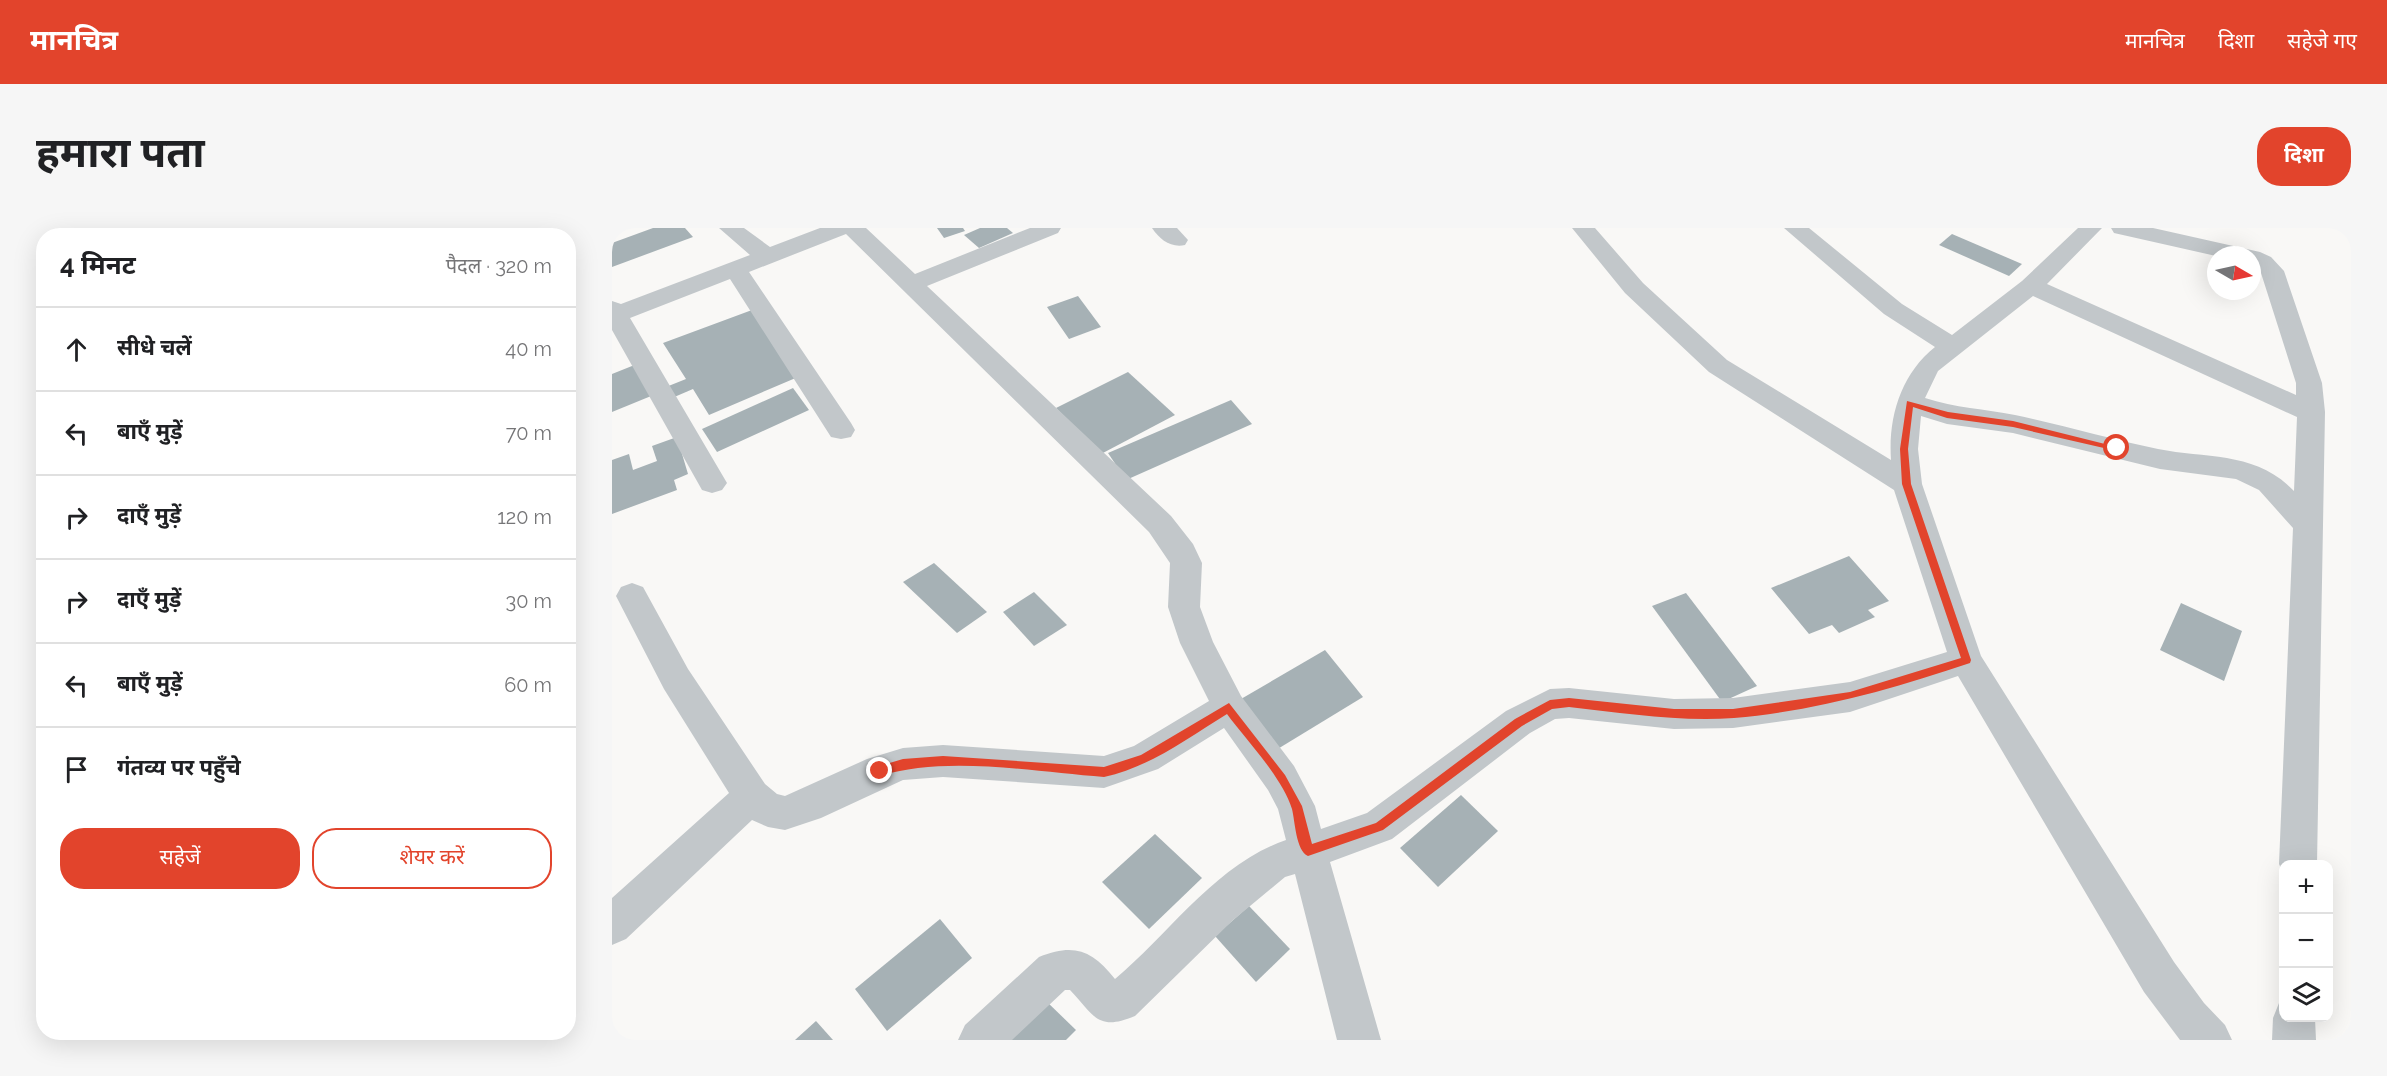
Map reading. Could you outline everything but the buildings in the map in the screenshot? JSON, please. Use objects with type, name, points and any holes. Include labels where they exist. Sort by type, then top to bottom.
[{"type":"street","points":[[730,228],[768,257]]},
{"type":"street","points":[[712,483],[614,313],[736,270],[841,228]]},
{"type":"street","points":[[853,228],[1170,535],[1182,552],[1186,564],[1184,607],[1187,621],[1229,707],[1281,778],[1296,806],[1359,1040]]},
{"type":"street","points":[[910,284],[1050,228]]},
{"type":"street","points":[[1583,228],[1634,288],[1718,366],[1907,484]]},
{"type":"street","points":[[1795,228],[1893,309],[1953,347]]},
{"type":"street","points":[[2091,228],[2031,286],[1928,366],[1913,392],[1910,403],[1904,449],[1907,484],[1966,660],[2159,977],[2189,1018],[2210,1040]]},
{"type":"street","points":[[2122,228],[2207,247]]},
{"type":"street","points":[[2261,261],[2272,271],[2309,383],[2311,412],[2298,860]]},
{"type":"street","points":[[736,270],[841,430]]},
{"type":"street","points":[[2031,286],[2311,412]]},
{"type":"street","points":[[1910,403],[1947,415],[2013,424],[2160,459],[2241,470],[2269,483],[2308,525]]},
{"type":"street","points":[[632,596],[676,679],[752,796],[768,810],[786,813],[808,806],[880,771],[903,764],[943,761],[1104,772],[1125,767],[1145,758],[1229,707]]},
{"type":"street","points":[[980,1040],[1054,972],[1068,967],[1078,969],[1107,1002],[1120,1001],[1218,907],[1273,863],[1379,827],[1518,722],[1550,704],[1569,703],[1674,714],[1733,713],[1850,696],[1966,660]]},
{"type":"street","points":[[612,925],[752,796]]},
{"type":"street","points":[[2294,1022],[2294,1040]]},
{"type":"route","points":[[880,771],[903,764],[943,761],[1104,772],[1125,767],[1145,758],[1229,707],[1281,778],[1296,806],[1308,850],[1379,827],[1518,722],[1550,704],[1569,703],[1674,714],[1733,713],[1850,696],[1966,660],[1907,484],[1904,449],[1910,403],[1947,415],[2013,424],[2117,448]]}]
